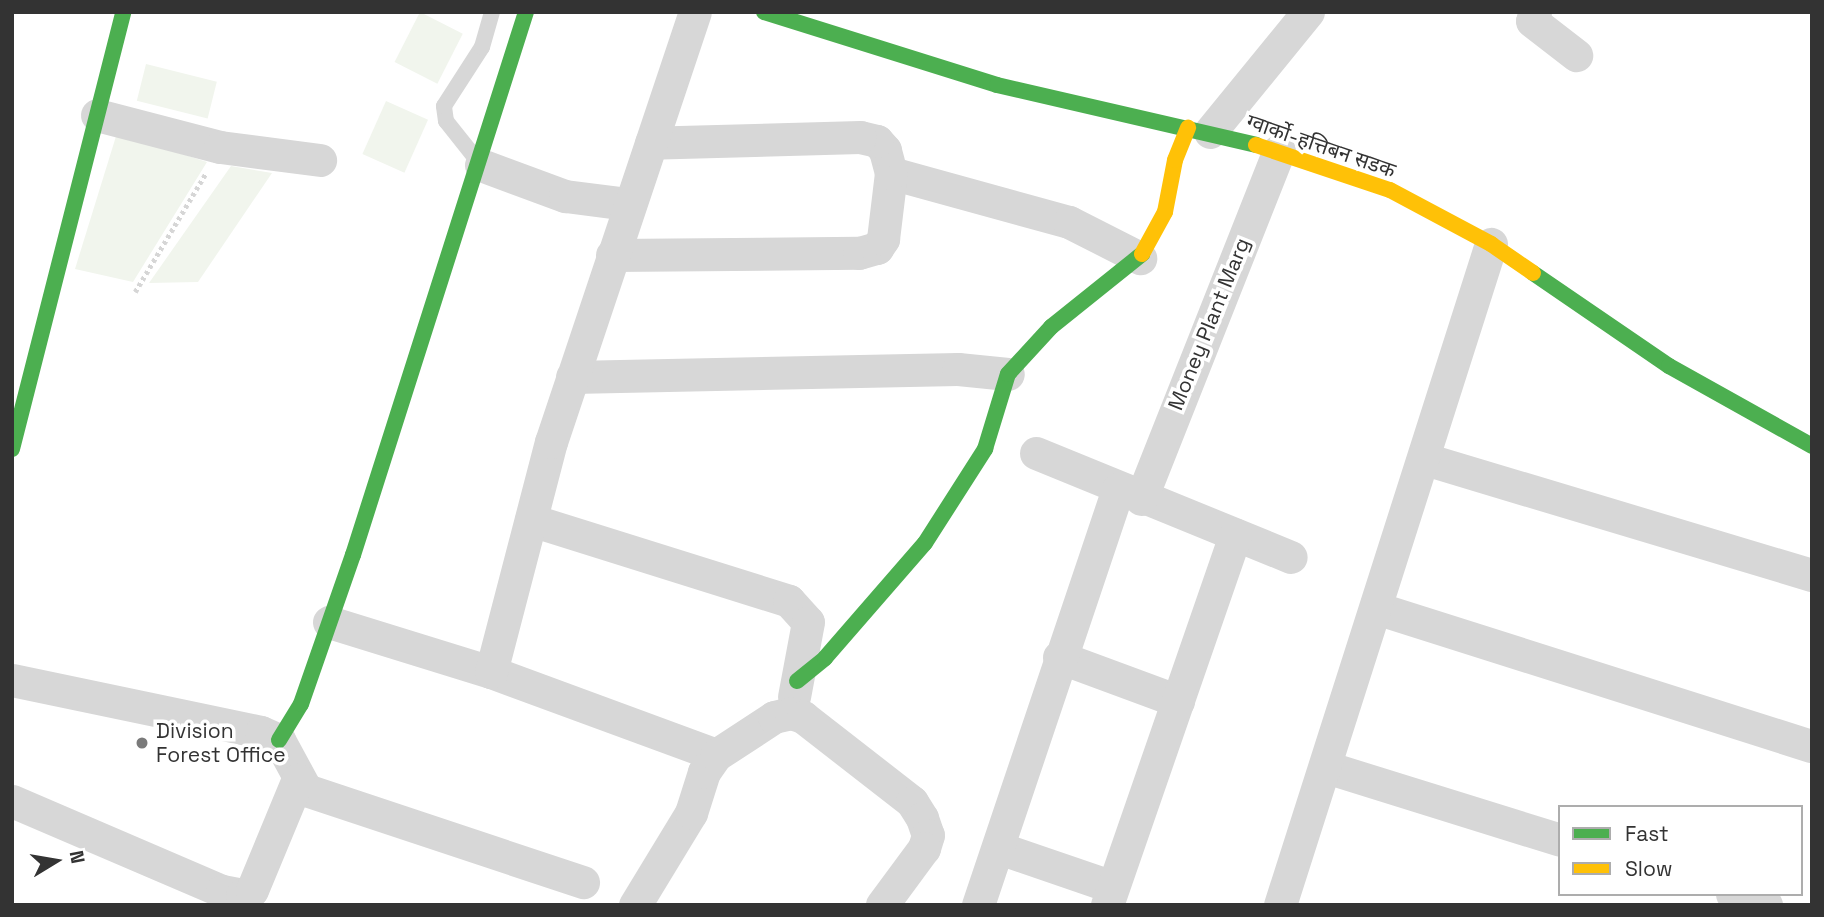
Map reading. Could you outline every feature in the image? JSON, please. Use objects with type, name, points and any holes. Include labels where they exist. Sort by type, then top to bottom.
[{"type":"main road","points":[[12,449],[123,12]]},
{"type":"main road","points":[[279,740],[301,704],[329,622],[481,165],[526,12]]},
{"type":"main road","name":"ग्वार्को-हत्तिबन सडक","points":[[764,12],[997,85],[1199,129],[1279,150],[1390,190],[1491,244],[1669,366],[1812,446]]},
{"type":"main road","points":[[797,681],[825,659],[925,543],[985,449],[1009,374],[1051,327],[1140,258],[1165,212],[1175,160],[1199,129]]},
{"type":"street","points":[[491,672],[572,377],[628,204],[652,143],[695,12]]},
{"type":"street","points":[[1199,129],[1308,12]]},
{"type":"street","points":[[1535,12],[1532,21],[1576,55]]},
{"type":"street","points":[[97,115],[220,147],[320,160]]},
{"type":"street","points":[[612,255],[859,253],[877,248],[883,239],[891,173],[886,150],[877,141],[860,136],[652,143]]},
{"type":"street","name":"Money Plant Marg","points":[[978,905],[999,848],[1059,657],[1279,150]]},
{"type":"street","points":[[481,165],[565,196],[628,204]]},
{"type":"street","points":[[891,173],[1069,222],[1140,258]]},
{"type":"street","points":[[1280,905],[1425,459],[1491,244]]},
{"type":"street","points":[[572,377],[958,369],[1009,374]]},
{"type":"street","points":[[1036,453],[1129,494],[1291,557]]},
{"type":"street","points":[[1425,459],[1812,575]]},
{"type":"street","points":[[531,520],[789,601],[808,622],[791,713]]},
{"type":"street","points":[[999,848],[1110,896],[1235,535]]},
{"type":"street","points":[[1376,608],[1812,746]]},
{"type":"street","points":[[329,622],[491,672],[716,755]]},
{"type":"street","points":[[1059,657],[1178,701]]},
{"type":"street","points":[[12,680],[261,732],[279,740],[306,790],[583,882]]},
{"type":"street","points":[[635,905],[691,813],[704,772],[716,755],[774,716],[791,713],[803,717],[912,802],[922,818],[928,835],[924,848],[883,905]]},
{"type":"street","points":[[1326,767],[1558,839]]},
{"type":"street","points":[[12,801],[222,891],[242,895],[252,890],[298,779]]},
{"type":"street","points":[[1738,896],[1766,905]]},
{"type":"lane","points":[[481,165],[446,121],[443,106],[482,47],[492,12]]},
{"type":"path","points":[[135,292],[220,147]]},
{"type":"shaded area","points":[[420,12],[463,34],[437,84],[395,62]]},
{"type":"shaded area","points":[[146,64],[217,82],[208,119],[137,101]]},
{"type":"shaded area","points":[[386,101],[428,120],[404,173],[362,154]]},
{"type":"shaded area","points":[[117,133],[207,162],[133,282],[75,269]]},
{"type":"shaded area","points":[[231,166],[272,173],[198,282],[149,283]]},
{"type":"traffic: fast","points":[[12,449],[123,12]]},
{"type":"traffic: fast","points":[[279,740],[301,704],[353,555],[526,12]]},
{"type":"traffic: fast","points":[[764,12],[997,85],[1256,145]]},
{"type":"traffic: fast","points":[[797,681],[825,658],[925,543],[985,449],[1008,374],[1051,327],[1142,254]]},
{"type":"traffic: fast","points":[[1533,273],[1669,366],[1812,446]]},
{"type":"traffic: slow","points":[[1142,254],[1165,212],[1175,160],[1188,127]]},
{"type":"traffic: slow","points":[[1256,145],[1390,190],[1491,244],[1533,273]]},
{"type":"place","name":"Division Forest Office","points":[[142,743]]}]
